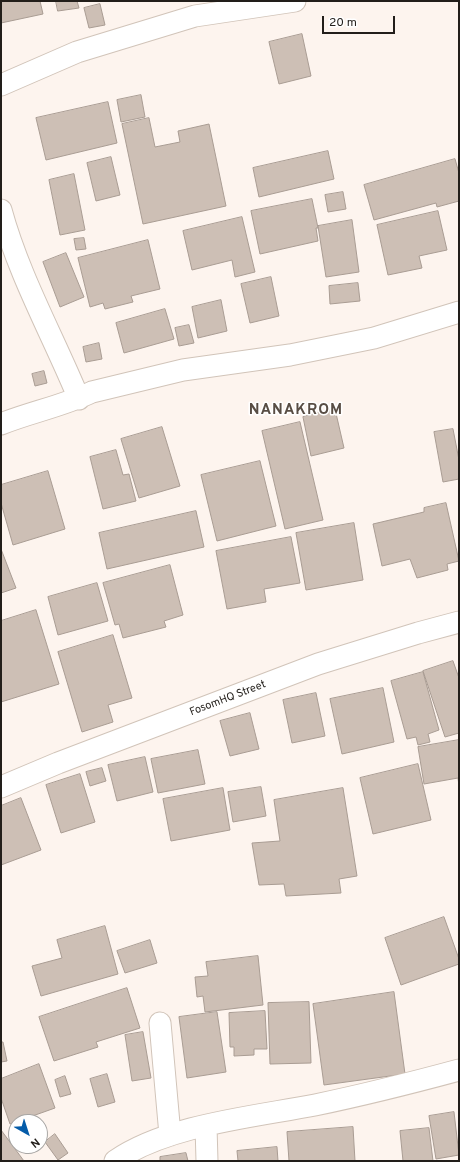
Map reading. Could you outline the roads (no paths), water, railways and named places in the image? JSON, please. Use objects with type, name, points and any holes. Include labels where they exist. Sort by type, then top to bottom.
[{"type":"street","points":[[1,85],[77,52],[195,16],[295,1]]},
{"type":"street","points":[[1,210],[33,299],[63,361],[79,399]]},
{"type":"street","points":[[1,424],[22,415],[79,399],[92,392],[183,370],[290,355],[374,338],[459,312]]},
{"type":"street","name":"FosomHQ Street","points":[[1,787],[66,760],[318,664],[459,622]]},
{"type":"street","points":[[160,1023],[170,1135]]},
{"type":"street","points":[[115,1161],[128,1152],[170,1135],[206,1126],[316,1104],[459,1070]]},
{"type":"street","points":[[206,1126],[207,1161]]},
{"type":"district","name":"NANAKROM","points":[[296,411]]}]
